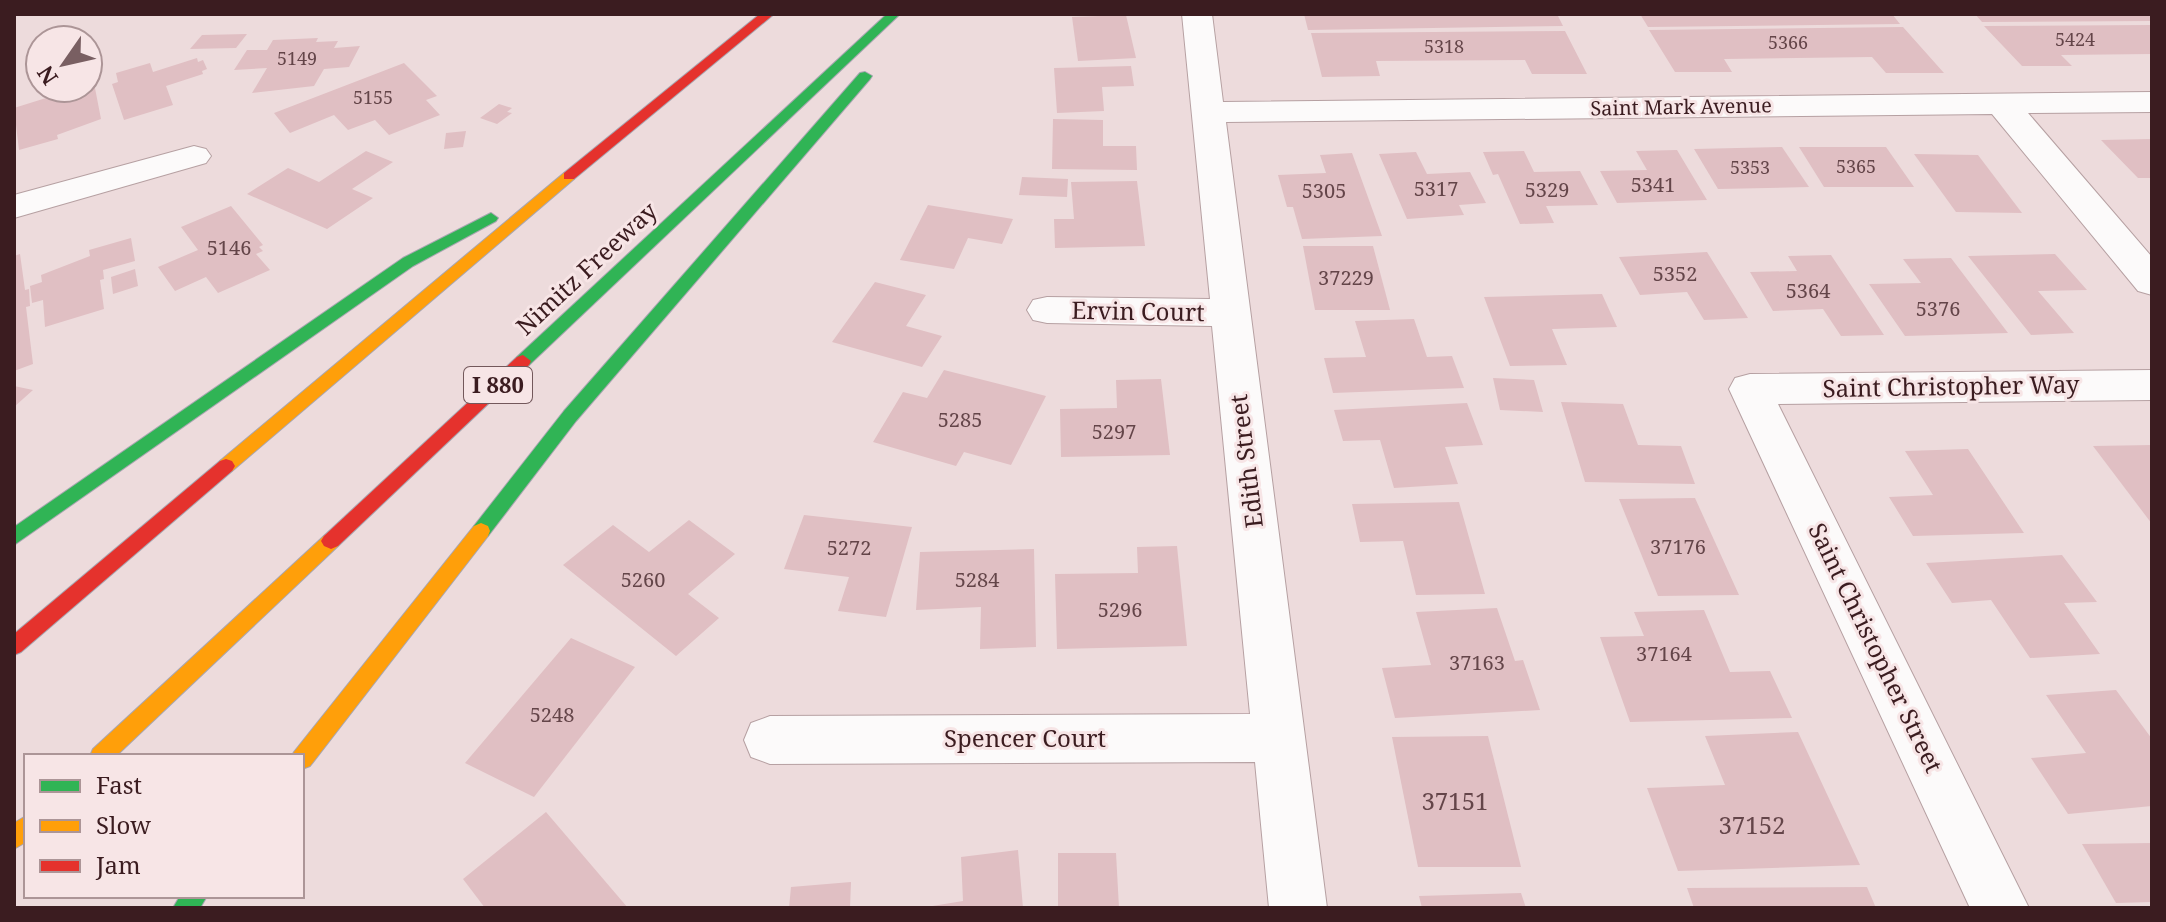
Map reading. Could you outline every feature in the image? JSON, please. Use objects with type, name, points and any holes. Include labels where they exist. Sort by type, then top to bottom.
[{"type":"highway","points":[[14,646],[567,177],[768,14]]},
{"type":"highway","name":"Nimitz Freeway","points":[[103,754],[900,26]]},
{"type":"highway","points":[[304,756],[570,416],[877,61]]},
{"type":"highway","points":[[14,537],[408,262],[567,177]]},
{"type":"street","name":"Edith Street","points":[[1197,14],[1298,908]]},
{"type":"street","name":"Saint Mark Avenue","points":[[1209,112],[2152,102]]},
{"type":"street","points":[[2001,103],[2152,282]]},
{"type":"street","points":[[14,207],[194,156]]},
{"type":"street","name":"Ervin Court","points":[[1047,310],[1229,313]]},
{"type":"street","name":"Saint Christopher Way","points":[[1750,389],[2152,385]]},
{"type":"street","name":"Saint Christopher Street","points":[[1750,389],[2000,908]]},
{"type":"street","name":"Spencer Court","points":[[770,740],[1281,738]]},
{"type":"building","points":[[1304,14],[1557,14],[1563,26],[1308,30]]},
{"type":"building","points":[[1640,14],[1892,14],[1900,24],[1648,27]]},
{"type":"building","points":[[1975,14],[2152,14],[2152,21],[1982,22]]},
{"type":"building","points":[[1126,15],[1136,58],[1078,61],[1072,17]]},
{"type":"building","points":[[2152,25],[2152,54],[2061,55],[2072,66],[2022,66],[1984,26]]},
{"type":"building","points":[[1903,27],[1944,73],[1886,73],[1872,57],[1724,59],[1732,72],[1675,72],[1649,30]]},
{"type":"building","points":[[1565,31],[1587,74],[1532,74],[1525,60],[1376,61],[1380,76],[1322,77],[1311,33]]},
{"type":"building","points":[[247,34],[236,48],[190,49],[202,35]]},
{"type":"building","points":[[318,38],[316,42],[338,41],[334,48],[360,46],[349,67],[324,69],[314,86],[252,93],[267,68],[234,70],[247,50],[267,50],[273,40]]},
{"type":"building","points":[[197,58],[198,62],[203,60],[207,69],[202,71],[203,74],[166,86],[173,105],[124,120],[112,84],[118,82],[116,73],[150,63],[153,72]]},
{"type":"building","points":[[404,63],[437,96],[426,100],[440,115],[389,135],[375,120],[348,130],[334,115],[290,133],[274,113]]},
{"type":"building","points":[[1131,66],[1134,86],[1102,87],[1104,111],[1057,113],[1054,68]]},
{"type":"building","points":[[27,104],[98,104],[101,119],[57,135],[58,139],[19,150],[14,108]]},
{"type":"building","points":[[499,104],[512,108],[507,112],[512,113],[497,124],[480,118]]},
{"type":"building","points":[[1053,119],[1103,120],[1103,146],[1136,146],[1137,170],[1052,169]]},
{"type":"building","points":[[466,131],[463,147],[444,149],[446,133]]},
{"type":"building","points":[[2152,139],[2152,178],[2138,178],[2101,140]]},
{"type":"building","points":[[1782,147],[1809,187],[1718,189],[1694,149]]},
{"type":"building","points":[[1799,147],[1886,147],[1914,187],[1824,187]]},
{"type":"building","points":[[1677,150],[1707,200],[1617,203],[1600,171],[1647,170],[1636,151]]},
{"type":"building","points":[[366,151],[393,162],[352,189],[373,198],[327,229],[247,194],[288,168],[319,182]]},
{"type":"building","points":[[1524,151],[1534,172],[1580,171],[1598,205],[1546,206],[1554,223],[1520,224],[1498,174],[1493,175],[1483,152]]},
{"type":"building","points":[[1416,152],[1427,174],[1470,172],[1486,203],[1459,205],[1464,215],[1407,219],[1379,154]]},
{"type":"building","points":[[1352,153],[1382,236],[1302,239],[1293,207],[1287,207],[1278,175],[1326,173],[1320,155]]},
{"type":"building","points":[[1914,154],[1978,155],[2022,213],[1956,212]]},
{"type":"building","points":[[1022,177],[1068,179],[1067,197],[1019,195]]},
{"type":"building","points":[[1137,181],[1145,246],[1055,248],[1054,219],[1074,219],[1071,182]]},
{"type":"building","points":[[928,205],[1013,219],[1002,244],[968,238],[954,269],[900,260]]},
{"type":"building","points":[[231,206],[263,245],[259,247],[263,251],[256,254],[270,270],[218,293],[206,277],[175,291],[158,267],[198,250],[181,227]]},
{"type":"building","points":[[131,238],[135,261],[103,270],[104,279],[100,280],[104,309],[45,327],[43,300],[32,303],[30,286],[42,282],[41,275],[90,256],[89,250]]},
{"type":"building","points":[[1303,246],[1373,246],[1390,310],[1315,310]]},
{"type":"building","points":[[1707,252],[1748,318],[1704,320],[1687,292],[1640,295],[1619,257]]},
{"type":"building","points":[[20,254],[25,290],[29,289],[30,306],[26,307],[33,364],[14,371],[14,256]]},
{"type":"building","points":[[2055,254],[2087,290],[2038,291],[2074,333],[2031,335],[1968,256]]},
{"type":"building","points":[[1831,255],[1884,335],[1841,336],[1823,309],[1773,311],[1750,272],[1797,271],[1788,256]]},
{"type":"building","points":[[1951,258],[2008,333],[1905,336],[1869,284],[1921,283],[1903,259]]},
{"type":"building","points":[[135,269],[138,286],[113,294],[111,277]]},
{"type":"building","points":[[875,282],[926,295],[906,326],[942,336],[922,367],[832,342]]},
{"type":"building","points":[[1602,294],[1617,327],[1552,329],[1567,365],[1510,366],[1484,297]]},
{"type":"building","points":[[1414,319],[1427,357],[1452,356],[1464,388],[1333,393],[1324,358],[1366,357],[1355,321]]},
{"type":"building","points":[[944,370],[1046,396],[1011,465],[964,452],[956,466],[873,442],[903,392],[927,398]]},
{"type":"building","points":[[1493,378],[1534,380],[1543,412],[1500,410]]},
{"type":"building","points":[[1161,379],[1170,455],[1061,457],[1060,409],[1117,408],[1116,380]]},
{"type":"building","points":[[14,386],[33,390],[14,407]]},
{"type":"building","points":[[1561,402],[1623,404],[1638,445],[1681,446],[1695,484],[1585,482]]},
{"type":"building","points":[[1467,403],[1483,445],[1445,447],[1458,484],[1394,488],[1380,440],[1343,441],[1334,410]]},
{"type":"building","points":[[2152,445],[2152,524],[2093,446]]},
{"type":"building","points":[[1968,449],[2024,533],[1913,536],[1889,497],[1933,495],[1905,451]]},
{"type":"building","points":[[1695,498],[1739,595],[1658,596],[1619,499]]},
{"type":"building","points":[[1459,502],[1485,594],[1416,595],[1403,541],[1360,542],[1352,504]]},
{"type":"building","points":[[804,515],[912,527],[886,617],[838,611],[849,577],[784,569]]},
{"type":"building","points":[[689,520],[735,554],[688,594],[719,618],[676,656],[563,565],[613,525],[649,552]]},
{"type":"building","points":[[1177,546],[1187,646],[1057,649],[1055,574],[1138,573],[1137,547]]},
{"type":"building","points":[[1034,549],[1036,647],[980,649],[981,607],[916,610],[920,552]]},
{"type":"building","points":[[2062,555],[2097,602],[2064,603],[2100,654],[2030,658],[1991,600],[1952,603],[1926,563]]},
{"type":"building","points":[[1497,608],[1515,661],[1523,660],[1540,710],[1395,718],[1382,668],[1431,665],[1416,612]]},
{"type":"building","points":[[1704,610],[1730,672],[1770,671],[1792,718],[1630,722],[1600,637],[1644,636],[1634,612]]},
{"type":"building","points":[[571,638],[635,667],[534,797],[465,763]]},
{"type":"building","points":[[2116,690],[2152,739],[2152,806],[2068,814],[2031,758],[2086,753],[2046,695]]},
{"type":"building","points":[[1798,732],[1860,865],[1678,871],[1647,788],[1725,785],[1705,736]]},
{"type":"building","points":[[1488,736],[1521,867],[1418,867],[1392,737]]},
{"type":"building","points":[[546,812],[628,908],[485,908],[463,879]]},
{"type":"building","points":[[2152,843],[2152,902],[2116,903],[2082,844]]},
{"type":"building","points":[[1018,850],[1023,908],[920,908],[963,901],[961,857]]},
{"type":"building","points":[[1058,853],[1116,853],[1119,908],[1058,908]]},
{"type":"building","points":[[851,882],[850,908],[789,908],[791,887]]},
{"type":"building","points":[[1867,887],[1876,908],[1694,908],[1687,888]]},
{"type":"building","points":[[1521,893],[1526,908],[1422,908],[1419,896]]},
{"type":"traffic: fast","points":[[523,361],[894,14]]},
{"type":"traffic: fast","points":[[481,531],[570,416],[865,76]]},
{"type":"traffic: fast","points":[[14,537],[408,262],[491,218]]},
{"type":"traffic: fast","points":[[185,908],[193,898]]},
{"type":"traffic: slow","points":[[226,466],[569,176]]},
{"type":"traffic: slow","points":[[304,756],[481,531]]},
{"type":"traffic: slow","points":[[103,754],[331,541]]},
{"type":"traffic: slow","points":[[14,838],[24,829]]},
{"type":"traffic: jam","points":[[569,176],[768,14]]},
{"type":"traffic: jam","points":[[331,541],[523,361]]},
{"type":"traffic: jam","points":[[14,646],[226,466]]}]
